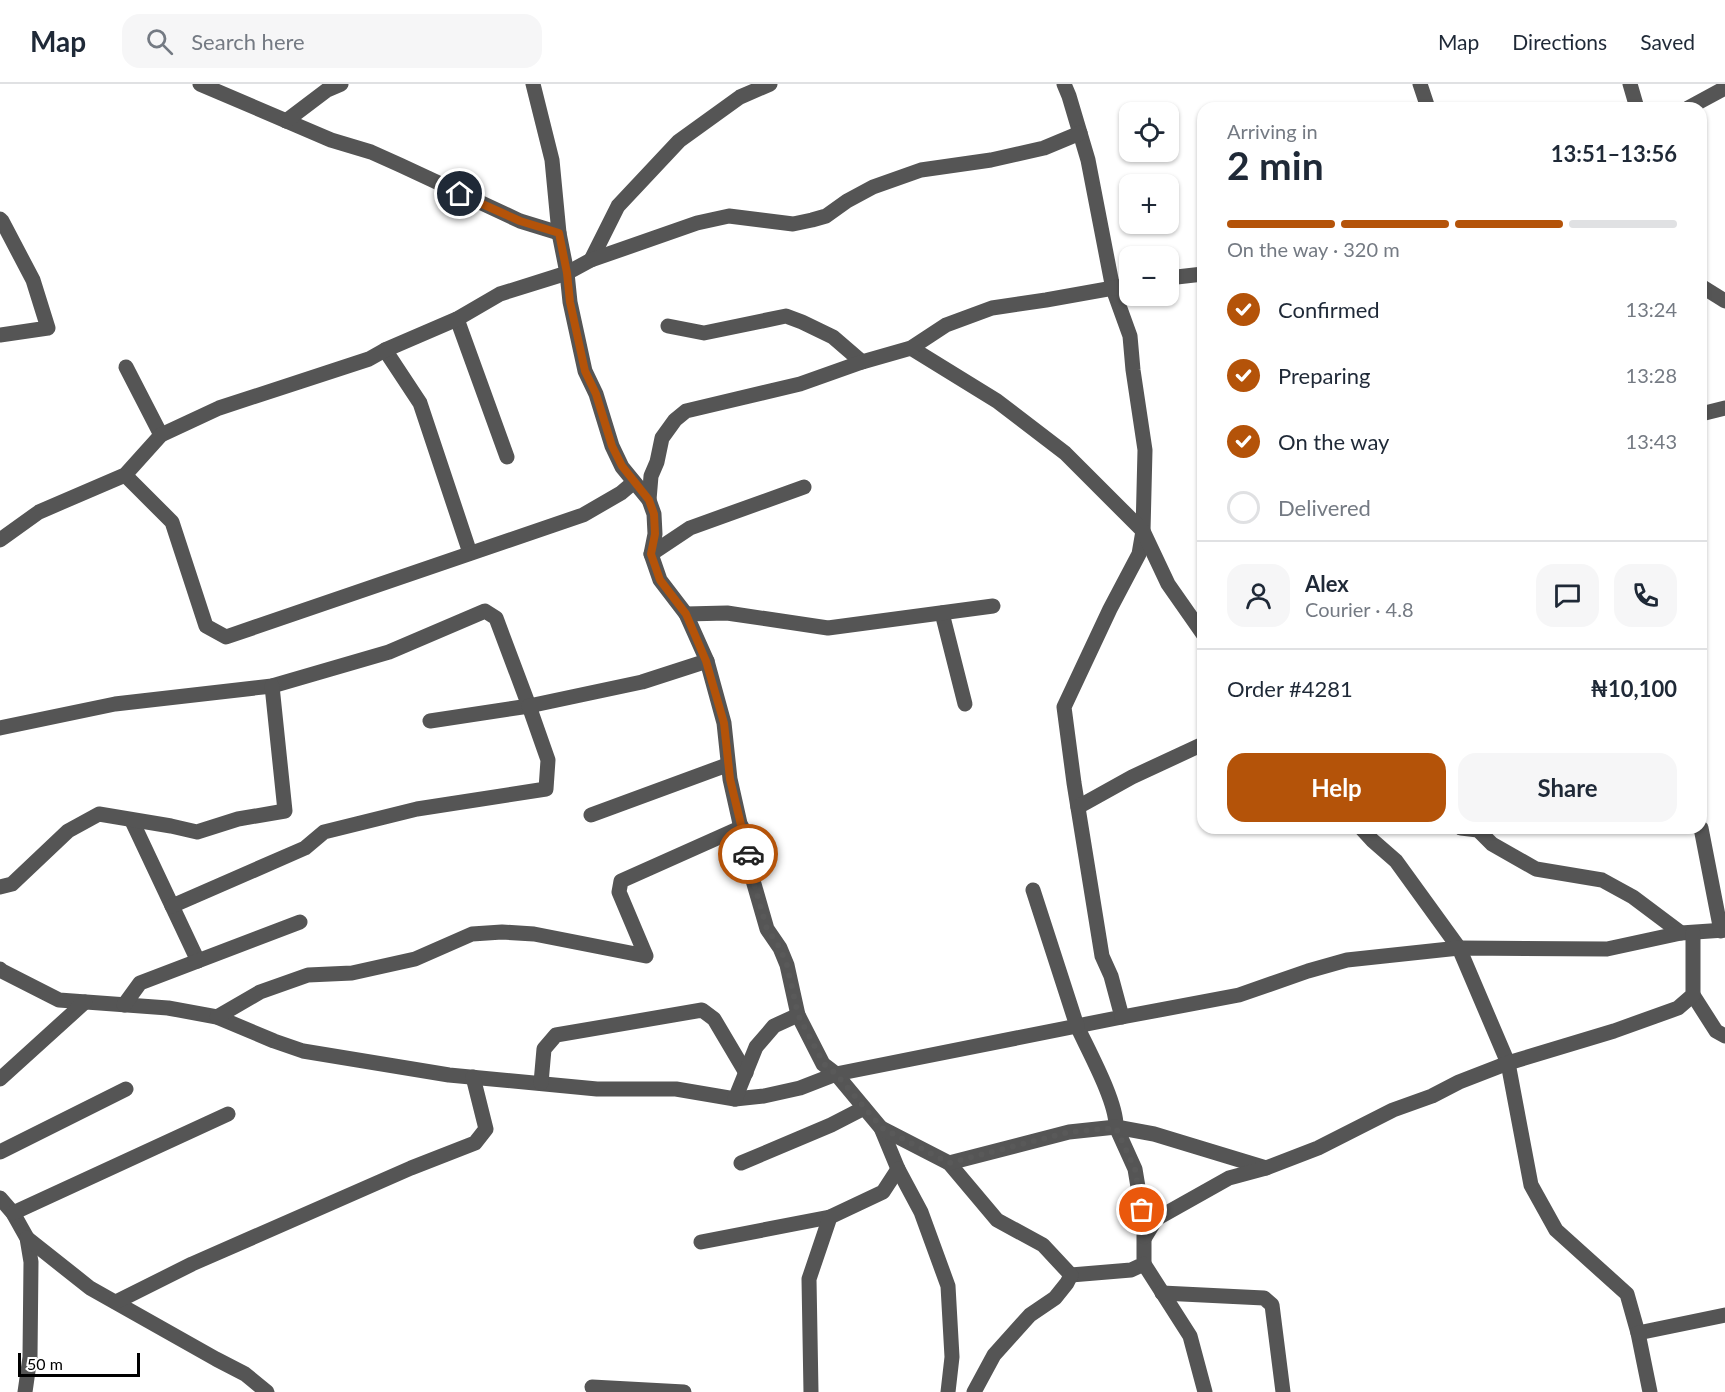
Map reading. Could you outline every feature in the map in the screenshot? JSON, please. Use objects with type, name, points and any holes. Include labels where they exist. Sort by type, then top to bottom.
[{"type":"street","points":[[200,84],[331,140],[371,152],[520,221],[559,233]]},
{"type":"street","points":[[286,122],[327,90],[341,84]]},
{"type":"street","points":[[533,84],[552,160],[559,233],[570,302],[585,371],[596,394],[612,446],[622,466],[649,500],[655,524],[651,554],[660,580],[686,614],[706,661],[724,723],[727,765],[752,877],[767,929],[780,948],[787,965],[798,1015],[824,1064],[836,1074],[882,1128],[949,1163],[997,1220],[1043,1245],[1071,1275]]},
{"type":"street","points":[[591,260],[618,206],[679,141],[740,97],[770,84]]},
{"type":"street","points":[[1064,84],[1088,160],[1113,289],[1130,336],[1145,450],[1143,531],[1139,554],[1110,609],[1064,707],[1102,956],[1111,976],[1122,1017]]},
{"type":"street","points":[[1420,84],[1426,102]]},
{"type":"street","points":[[1630,84],[1635,102]]},
{"type":"street","points":[[1699,102],[1725,88]]},
{"type":"street","points":[[0,540],[39,512],[88,493],[125,475],[161,435],[219,408],[369,359],[457,319],[500,294],[567,273],[591,260],[697,223],[729,216],[793,224],[812,220],[826,216],[873,187],[921,170],[992,160],[1044,148],[1080,133]]},
{"type":"street","points":[[0,219],[33,280],[48,328],[0,335]]},
{"type":"street","points":[[1179,277],[1197,275]]},
{"type":"street","points":[[649,500],[651,476],[657,462],[662,438],[675,420],[686,411],[801,384],[862,362],[911,348],[946,325],[992,308],[1119,288]]},
{"type":"street","points":[[1707,290],[1725,301]]},
{"type":"street","points":[[668,326],[704,333],[786,316],[833,337],[862,362]]},
{"type":"street","points":[[457,319],[507,457]]},
{"type":"street","points":[[911,348],[997,401],[1065,453],[1143,531],[1168,584],[1197,625]]},
{"type":"street","points":[[385,350],[420,403],[470,553]]},
{"type":"street","points":[[126,367],[161,435]]},
{"type":"street","points":[[1707,412],[1725,408]]},
{"type":"street","points":[[125,475],[172,522],[206,626],[226,638],[583,514],[621,493],[634,482]]},
{"type":"street","points":[[651,554],[690,528],[804,487]]},
{"type":"street","points":[[686,614],[727,613],[828,628],[993,606]]},
{"type":"street","points":[[0,728],[115,704],[272,686],[389,652],[485,612],[496,618],[548,760],[546,789],[417,809],[324,832],[304,848],[172,906]]},
{"type":"street","points":[[942,613],[965,704]]},
{"type":"street","points":[[430,721],[529,706],[642,682],[706,661]]},
{"type":"street","points":[[0,887],[12,884],[68,831],[99,814],[197,832],[238,819],[285,811],[272,686]]},
{"type":"street","points":[[1078,807],[1132,777],[1197,747]]},
{"type":"street","points":[[591,814],[727,765]]},
{"type":"street","points":[[132,821],[198,961]]},
{"type":"street","points":[[217,1017],[260,992],[308,975],[352,973],[415,959],[472,934],[502,932],[534,934],[646,956],[619,892],[621,881],[742,827]]},
{"type":"street","points":[[1366,834],[1396,861],[1459,948],[1508,1063],[1531,1185],[1556,1230],[1627,1294],[1650,1392]]},
{"type":"street","points":[[1482,834],[1492,844],[1536,869],[1602,880],[1633,897],[1687,933]]},
{"type":"street","points":[[0,969],[59,1000],[168,1008],[217,1017],[303,1051],[449,1075],[597,1089],[676,1089],[735,1099],[764,1096],[800,1088],[836,1074],[1239,995],[1347,960],[1459,948],[1607,949],[1687,933],[1723,931],[1702,834]]},
{"type":"street","points":[[1033,890],[1077,1026],[1102,1079],[1117,1120],[1116,1128],[1135,1169],[1144,1223],[1144,1264],[1190,1336],[1205,1392]]},
{"type":"street","points":[[124,1005],[140,983],[300,922]]},
{"type":"street","points":[[1687,933],[1693,995],[1716,1030],[1725,1036]]},
{"type":"street","points":[[1144,1237],[1156,1219],[1229,1178],[1266,1168],[1318,1148],[1393,1110],[1508,1063],[1614,1031],[1678,1008],[1693,995]]},
{"type":"street","points":[[0,1078],[85,1002]]},
{"type":"street","points":[[541,1083],[544,1049],[556,1035],[702,1010],[714,1019],[746,1073]]},
{"type":"street","points":[[735,1099],[756,1047],[774,1026],[798,1015]]},
{"type":"street","points":[[116,1302],[192,1264],[411,1168],[475,1143],[486,1129],[472,1077]]},
{"type":"street","points":[[0,1152],[126,1089]]},
{"type":"street","points":[[741,1163],[831,1125],[864,1108]]},
{"type":"street","points":[[13,1213],[228,1114]]},
{"type":"street","points":[[882,1128],[898,1169],[921,1212],[948,1286],[952,1357],[948,1392]]},
{"type":"street","points":[[949,1163],[1069,1132],[1116,1128],[1154,1134],[1266,1168]]},
{"type":"street","points":[[701,1242],[830,1217],[883,1192],[898,1169]]},
{"type":"street","points":[[0,1198],[13,1213],[27,1238],[31,1262],[32,1310],[26,1392]]},
{"type":"street","points":[[811,1392],[809,1279],[830,1217]]},
{"type":"street","points":[[27,1238],[90,1288],[245,1374],[267,1392]]},
{"type":"street","points":[[1071,1275],[1131,1270],[1144,1264]]},
{"type":"street","points":[[974,1392],[994,1355],[1030,1315],[1054,1298],[1071,1275]]},
{"type":"street","points":[[1162,1293],[1264,1298],[1272,1305],[1283,1392]]},
{"type":"street","points":[[1638,1333],[1725,1316]]},
{"type":"street","points":[[592,1387],[684,1392]]},
{"type":"way so far","points":[[748,854],[767,929],[780,948],[787,965],[798,1015],[824,1064],[836,1074],[882,1128],[949,1163],[1069,1132],[1116,1128],[1135,1169],[1142,1210]]},
{"type":"route","points":[[460,194],[520,221],[559,233],[570,302],[585,371],[596,394],[612,446],[622,466],[649,500],[655,524],[651,554],[660,580],[686,614],[706,661],[724,723],[727,765],[748,854]]}]
